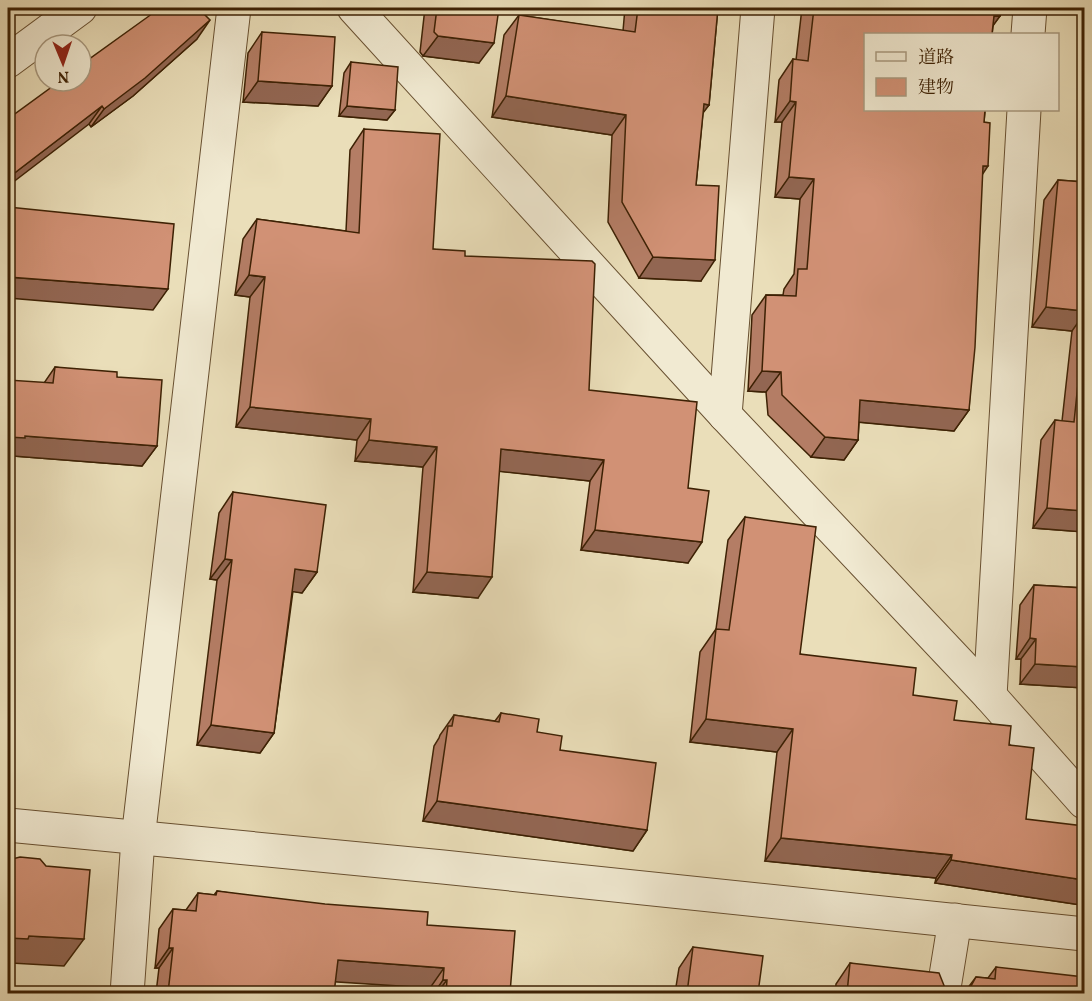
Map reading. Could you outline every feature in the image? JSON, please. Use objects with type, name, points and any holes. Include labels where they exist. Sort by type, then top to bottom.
[{"type":"street","points":[[8,61],[80,8]]},
{"type":"street","points":[[127,993],[138,839],[234,8]]},
{"type":"street","points":[[354,8],[725,415],[990,696],[1084,802]]},
{"type":"street","points":[[725,415],[758,8]]},
{"type":"street","points":[[1028,33],[1030,8]]},
{"type":"street","points":[[990,696],[1024,111]]},
{"type":"street","points":[[8,825],[442,867],[1084,934]]},
{"type":"street","points":[[943,993],[955,920]]},
{"type":"building","points":[[159,8],[198,8],[210,20],[145,78],[104,109],[102,106],[8,178],[8,119],[44,93],[93,93],[93,56]]},
{"type":"building","points":[[437,8],[499,8],[494,43],[438,36],[434,32]]},
{"type":"building","points":[[638,8],[718,8],[709,105],[704,104],[696,185],[719,186],[715,260],[653,257],[622,202],[626,115],[506,96],[519,15],[635,32]]},
{"type":"building","points":[[814,8],[1000,8],[1000,16],[994,16],[992,33],[864,33],[864,111],[985,111],[984,122],[990,123],[988,166],[983,166],[975,347],[969,410],[860,400],[858,440],[825,437],[782,395],[781,372],[762,371],[766,295],[796,296],[798,269],[807,269],[814,179],[789,177],[796,102],[790,101],[793,59],[808,61]]},
{"type":"building","points":[[262,32],[335,37],[332,86],[258,81]]},
{"type":"building","points":[[351,62],[398,67],[395,110],[347,106]]},
{"type":"building","points":[[364,129],[440,134],[433,249],[465,251],[465,256],[592,261],[595,264],[589,390],[697,402],[688,488],[709,491],[702,542],[595,530],[604,460],[501,449],[492,577],[427,572],[437,447],[369,440],[371,419],[250,407],[265,277],[249,275],[257,219],[359,233]]},
{"type":"building","points":[[1058,180],[1084,182],[1084,311],[1046,307]]},
{"type":"building","points":[[8,207],[174,224],[168,289],[8,277]]},
{"type":"building","points":[[1084,326],[1084,511],[1047,508],[1055,420],[1074,422]]},
{"type":"building","points":[[55,367],[117,372],[117,377],[162,380],[157,446],[25,436],[25,438],[8,437],[8,380],[53,383]]},
{"type":"building","points":[[233,492],[326,505],[317,572],[295,569],[274,733],[211,725],[232,560],[225,559]]},
{"type":"building","points":[[745,517],[816,527],[800,654],[916,668],[913,695],[957,701],[954,720],[1011,726],[1009,745],[1034,748],[1026,819],[1084,826],[1084,880],[951,860],[952,855],[781,838],[793,729],[706,719],[716,629],[729,630]]},
{"type":"building","points":[[1034,585],[1084,588],[1084,667],[1035,664],[1036,639],[1030,638]]},
{"type":"building","points":[[501,713],[539,719],[537,732],[562,736],[560,750],[656,763],[647,830],[437,801],[448,726],[452,726],[454,715],[499,722]]},
{"type":"building","points":[[20,857],[40,859],[46,866],[90,870],[84,939],[29,936],[28,939],[9,938],[8,945],[8,860]]},
{"type":"building","points":[[217,891],[325,904],[428,912],[427,925],[515,931],[510,993],[446,993],[447,980],[443,980],[444,968],[338,960],[334,993],[168,993],[173,948],[169,948],[173,909],[196,911],[198,893],[216,895]]},
{"type":"building","points":[[693,947],[763,956],[758,993],[687,993]]},
{"type":"building","points":[[850,963],[939,973],[945,988],[955,992],[964,991],[971,986],[976,977],[995,979],[996,967],[1084,977],[1084,993],[847,993]]}]
